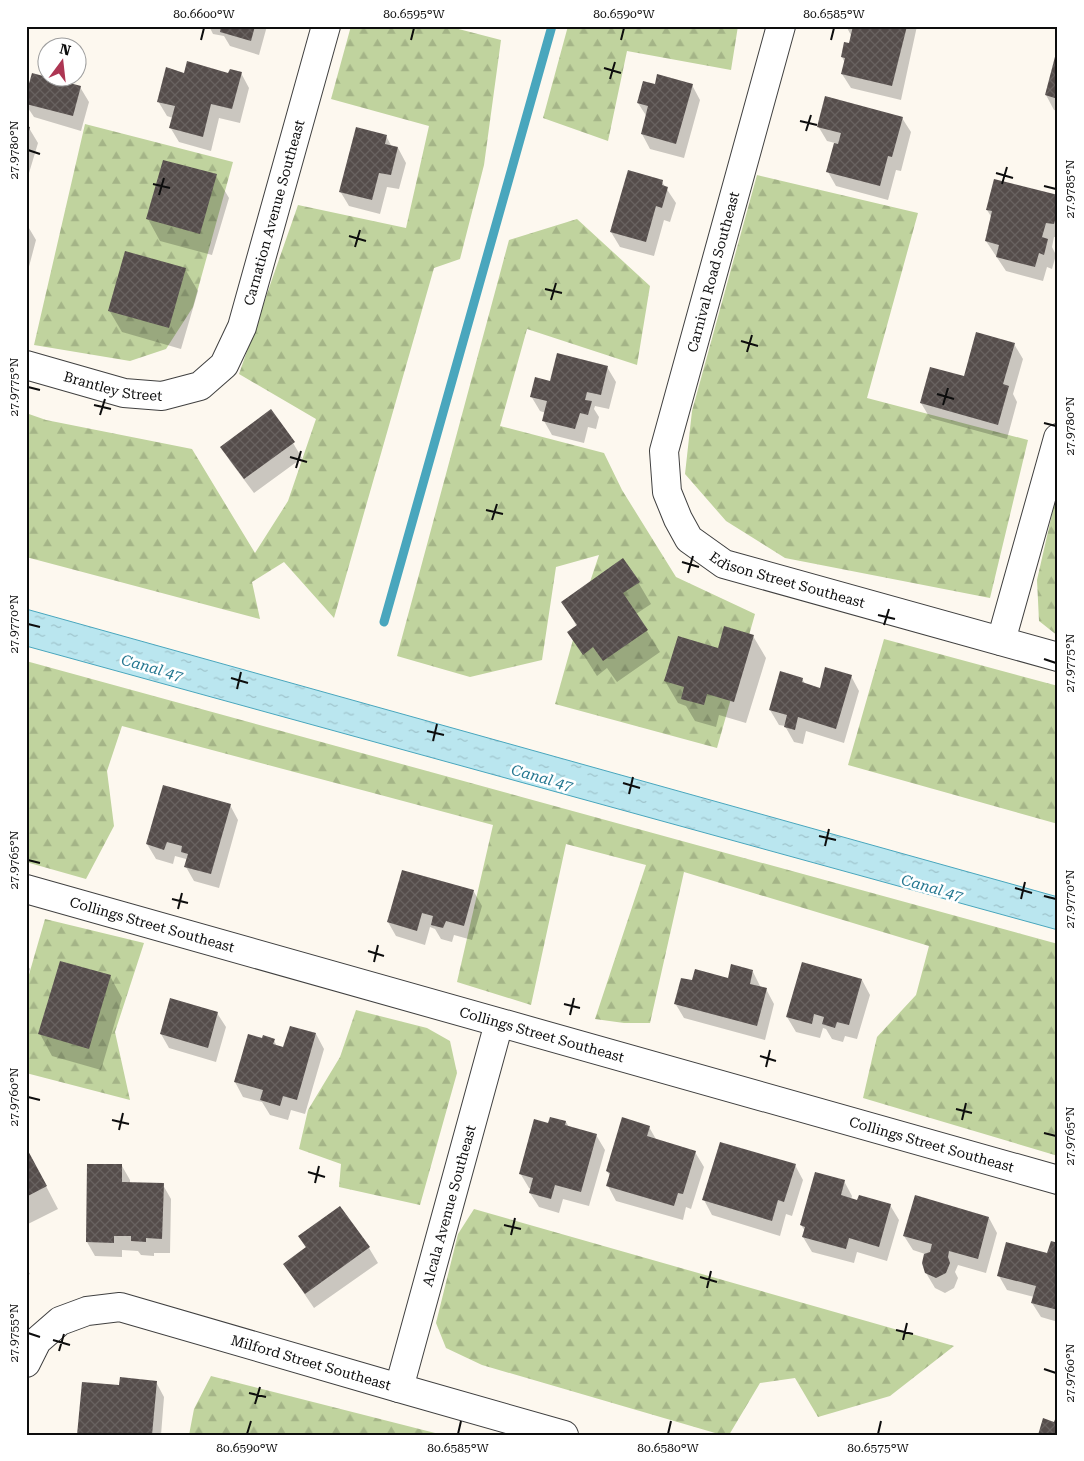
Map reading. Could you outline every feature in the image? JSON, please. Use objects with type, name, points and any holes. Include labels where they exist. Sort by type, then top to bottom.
[{"type":"street","name":"Carnation Avenue Southeast","points":[[200,386],[224,365],[242,327],[326,26]]},
{"type":"street","name":"Carnival Road Southeast","points":[[678,519],[667,492],[664,452],[781,26]]},
{"type":"street","name":"Brantley Street","points":[[26,365],[124,393],[162,396],[200,386]]},
{"type":"street","points":[[1001,641],[1058,438]]},
{"type":"street","name":"Edison Street Southeast","points":[[678,519],[689,539],[724,564],[1058,657]]},
{"type":"street","name":"Collings Street Southeast","points":[[26,889],[1058,1180]]},
{"type":"street","name":"Alcala Avenue Southeast","points":[[399,1388],[499,1023]]},
{"type":"street","name":"Milford Street Southeast","points":[[26,1363],[37,1341],[60,1321],[87,1311],[120,1307],[564,1435]]},
{"type":"green space","points":[[351,26],[447,26],[501,40],[484,165],[460,259],[434,268],[334,618],[284,562],[252,582],[260,619],[26,557],[26,413],[46,420],[192,449],[255,553],[288,501],[316,419],[239,374],[298,205],[406,228],[429,126],[331,99]]},
{"type":"green space","points":[[568,26],[738,26],[731,70],[627,51],[608,141],[543,118]]},
{"type":"green space","points":[[85,124],[233,162],[193,307],[166,349],[130,361],[34,345]]},
{"type":"green space","points":[[757,175],[918,213],[867,398],[1028,440],[990,598],[785,558],[726,521],[685,474],[692,411]]},
{"type":"green space","points":[[577,219],[650,286],[637,365],[527,329],[500,426],[604,453],[622,490],[676,577],[755,614],[717,748],[555,704],[585,597],[599,555],[556,567],[542,660],[470,677],[397,656],[509,240]]},
{"type":"green space","points":[[1055,501],[1058,502],[1058,636],[1039,621],[1037,580]]},
{"type":"green space","points":[[884,639],[1058,686],[1058,824],[848,765]]},
{"type":"green space","points":[[26,661],[1058,944],[1058,1156],[863,1098],[877,1037],[916,995],[929,946],[684,872],[650,1023],[624,1023],[595,1019],[646,865],[566,844],[531,1005],[457,982],[493,825],[122,726],[107,771],[114,826],[86,879],[26,862]]},
{"type":"green space","points":[[45,919],[144,943],[115,1032],[130,1100],[26,1073],[26,985]]},
{"type":"green space","points":[[356,1010],[427,1028],[450,1041],[457,1073],[420,1205],[339,1187],[341,1164],[299,1149],[308,1110],[340,1057]]},
{"type":"green space","points":[[474,1209],[954,1346],[890,1396],[818,1417],[795,1378],[760,1383],[729,1435],[722,1435],[482,1365],[446,1348],[436,1323],[458,1234]]},
{"type":"green space","points":[[211,1376],[443,1435],[189,1435],[194,1409]]},
{"type":"water","name":"Canal 47","points":[[26,609],[1058,897],[1058,930],[26,646]]},
{"type":"building","points":[[221,26],[255,26],[251,41],[220,32]]},
{"type":"building","points":[[853,26],[907,26],[892,86],[841,74],[845,58],[841,57],[844,42],[849,43]]},
{"type":"building","points":[[1058,49],[1058,99],[1045,95]]},
{"type":"building","points":[[187,61],[228,73],[230,69],[242,72],[232,109],[211,104],[203,137],[169,128],[175,106],[157,102],[166,67],[184,73]]},
{"type":"building","points":[[32,73],[38,75],[38,88],[80,88],[73,116],[26,104],[26,94]]},
{"type":"building","points":[[657,74],[693,84],[676,144],[641,134],[648,106],[637,103],[643,81],[655,84]]},
{"type":"building","points":[[825,96],[903,117],[892,157],[888,156],[880,186],[826,172],[834,143],[838,144],[841,133],[817,127]]},
{"type":"building","points":[[26,126],[30,127],[27,139],[26,139]]},
{"type":"building","points":[[356,127],[387,135],[385,144],[398,147],[391,175],[379,173],[372,200],[339,192]]},
{"type":"building","points":[[163,160],[217,174],[200,234],[146,219]]},
{"type":"building","points":[[628,170],[663,180],[662,185],[668,187],[662,208],[656,206],[646,242],[610,232]]},
{"type":"building","points":[[994,179],[1058,195],[1058,209],[1054,224],[1046,223],[1042,237],[1048,239],[1044,255],[1039,253],[1035,267],[996,257],[999,245],[985,241],[992,211],[986,210]]},
{"type":"building","points":[[125,251],[186,268],[169,328],[108,311]]},
{"type":"building","points":[[976,332],[1015,343],[1003,384],[1009,386],[998,425],[920,403],[930,367],[964,376]]},
{"type":"building","points":[[557,353],[608,366],[601,395],[587,392],[585,400],[592,401],[588,415],[580,413],[575,429],[542,421],[547,401],[530,397],[535,377],[550,381]]},
{"type":"building","points":[[271,409],[295,442],[244,479],[220,447]]},
{"type":"building","points":[[623,558],[640,582],[623,593],[648,630],[603,661],[593,647],[583,655],[567,632],[577,625],[561,602]]},
{"type":"building","points":[[724,626],[754,635],[734,702],[707,694],[704,705],[681,699],[684,687],[664,681],[678,636],[718,648]]},
{"type":"building","points":[[825,667],[852,675],[836,729],[798,717],[795,730],[784,727],[787,715],[769,710],[780,671],[803,678],[802,682],[820,688]]},
{"type":"building","points":[[163,785],[231,804],[211,874],[184,867],[188,854],[181,852],[182,846],[167,842],[164,850],[146,844]]},
{"type":"building","points":[[402,870],[474,890],[464,926],[446,921],[443,928],[431,925],[433,916],[422,913],[417,931],[387,922]]},
{"type":"building","points":[[60,961],[111,975],[89,1049],[38,1034]]},
{"type":"building","points":[[802,962],[862,979],[849,1025],[837,1022],[835,1028],[822,1024],[824,1017],[814,1014],[812,1024],[786,1017]]},
{"type":"building","points":[[731,964],[753,970],[750,984],[767,988],[757,1026],[674,1004],[681,978],[692,980],[695,969],[728,978]]},
{"type":"building","points":[[170,998],[218,1012],[208,1048],[160,1034]]},
{"type":"building","points":[[290,1026],[316,1033],[297,1100],[283,1096],[280,1106],[260,1100],[263,1090],[234,1082],[248,1034],[262,1038],[263,1035],[275,1039],[273,1044],[283,1047]]},
{"type":"building","points":[[550,1117],[566,1121],[565,1125],[597,1134],[581,1192],[555,1185],[551,1199],[529,1193],[533,1178],[519,1174],[534,1119],[548,1123]]},
{"type":"building","points":[[622,1117],[650,1126],[647,1136],[696,1151],[683,1194],[678,1193],[674,1206],[606,1186],[610,1173],[606,1171]]},
{"type":"building","points":[[720,1142],[796,1164],[784,1202],[778,1200],[772,1221],[702,1200]]},
{"type":"building","points":[[26,1147],[47,1186],[26,1197]]},
{"type":"building","points":[[87,1164],[122,1164],[122,1182],[164,1183],[162,1239],[146,1238],[146,1242],[131,1241],[131,1236],[114,1236],[114,1243],[86,1242]]},
{"type":"building","points":[[815,1172],[845,1180],[841,1195],[857,1200],[859,1195],[891,1204],[879,1247],[849,1238],[846,1249],[802,1237],[805,1227],[800,1225]]},
{"type":"building","points":[[915,1195],[989,1217],[978,1259],[949,1251],[950,1263],[946,1273],[936,1278],[925,1273],[922,1263],[924,1254],[930,1252],[932,1244],[903,1236]]},
{"type":"building","points":[[340,1206],[370,1247],[305,1294],[283,1264],[306,1247],[298,1236]]},
{"type":"building","points":[[1051,1241],[1058,1243],[1058,1310],[1031,1303],[1036,1286],[997,1276],[1006,1242],[1047,1253]]},
{"type":"building","points":[[120,1377],[157,1381],[152,1435],[77,1435],[82,1382],[119,1385]]},
{"type":"building","points":[[1058,1412],[1058,1435],[1038,1435],[1043,1418],[1054,1422]]},
{"type":"waterway","points":[[384,622],[552,26]]}]
